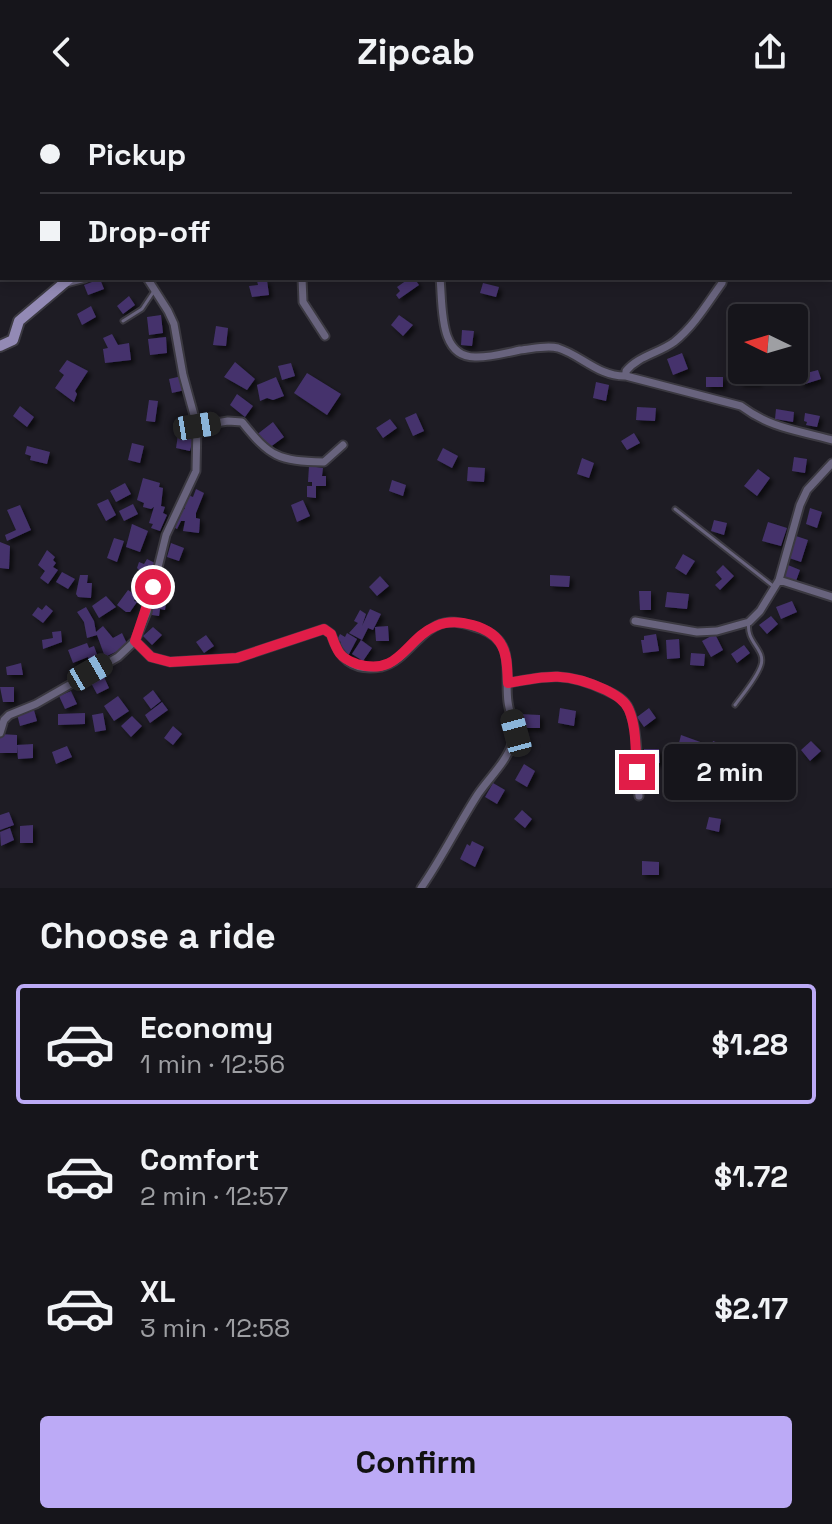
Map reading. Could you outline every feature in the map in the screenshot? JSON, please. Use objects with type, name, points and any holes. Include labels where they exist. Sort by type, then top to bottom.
[{"type":"street","points":[[0,733],[9,715],[36,704],[118,657],[135,641],[147,612],[166,535],[196,471],[197,426],[183,375],[174,324],[148,280]]},
{"type":"street","points":[[302,280],[303,302],[325,336]]},
{"type":"street","points":[[440,280],[448,341],[454,351],[463,356],[476,358],[543,347],[557,348],[599,370],[741,406],[778,428],[832,440]]},
{"type":"street","points":[[626,376],[632,363],[672,343],[695,321],[723,280]]},
{"type":"street","points":[[0,346],[13,340],[19,321],[67,281]]},
{"type":"street","points":[[197,426],[242,422],[262,447],[294,462],[324,462],[343,445]]},
{"type":"street","points":[[635,621],[697,632],[717,631],[749,622],[777,584],[807,490],[832,463]]},
{"type":"street","points":[[777,584],[832,597]]},
{"type":"street","points":[[135,641],[151,657],[170,662],[237,658],[324,629],[331,634],[343,660],[369,667],[383,666],[397,659],[434,626],[464,623],[492,633],[502,645],[506,657],[507,701],[516,733],[511,748],[477,796],[421,888]]},
{"type":"street","points":[[508,683],[546,676],[580,678],[618,696],[628,706],[633,725],[639,796]]},
{"type":"lane","points":[[123,321],[142,309],[154,291]]},
{"type":"lane","points":[[675,509],[777,584]]},
{"type":"lane","points":[[735,705],[761,665],[761,655],[749,637],[749,622]]},
{"type":"building","points":[[100,280],[104,289],[88,295],[84,285]]},
{"type":"building","points":[[267,280],[269,295],[252,297],[249,286]]},
{"type":"building","points":[[407,280],[415,280],[419,285],[399,299],[397,287]]},
{"type":"building","points":[[483,283],[499,287],[496,297],[480,293]]},
{"type":"building","points":[[129,296],[135,305],[123,314],[117,306]]},
{"type":"building","points":[[91,306],[96,317],[82,325],[77,314]]},
{"type":"building","points":[[161,315],[163,333],[149,335],[147,317]]},
{"type":"building","points":[[399,315],[413,325],[403,336],[391,325]]},
{"type":"building","points":[[216,326],[228,328],[226,346],[213,345]]},
{"type":"building","points":[[462,330],[474,331],[472,346],[461,345]]},
{"type":"building","points":[[112,334],[118,345],[129,343],[131,360],[105,363],[103,349],[108,348],[103,338]]},
{"type":"building","points":[[166,337],[167,353],[150,355],[148,339]]},
{"type":"building","points":[[682,353],[688,369],[673,375],[667,359]]},
{"type":"building","points":[[67,360],[88,371],[75,391],[74,402],[55,388],[64,375],[59,371]]},
{"type":"building","points":[[235,362],[255,379],[247,390],[224,377]]},
{"type":"building","points":[[291,363],[295,376],[282,380],[278,366]]},
{"type":"building","points":[[818,370],[821,379],[808,383],[808,373]]},
{"type":"building","points":[[307,373],[341,394],[327,415],[294,393]]},
{"type":"building","points":[[182,376],[185,390],[172,393],[169,379]]},
{"type":"building","points":[[276,377],[284,396],[260,401],[257,385]]},
{"type":"building","points":[[706,377],[723,377],[723,387],[706,387]]},
{"type":"building","points":[[596,382],[609,385],[606,401],[593,398]]},
{"type":"building","points":[[237,394],[253,406],[245,417],[230,405]]},
{"type":"building","points":[[149,400],[158,401],[155,422],[146,421]]},
{"type":"building","points":[[20,406],[34,417],[27,427],[13,416]]},
{"type":"building","points":[[637,407],[656,408],[655,421],[636,420]]},
{"type":"building","points":[[776,409],[794,412],[793,422],[775,419]]},
{"type":"building","points":[[416,413],[424,431],[413,436],[405,418]]},
{"type":"building","points":[[805,413],[820,416],[817,427],[806,425]]},
{"type":"building","points":[[390,419],[397,428],[383,438],[376,428]]},
{"type":"building","points":[[273,422],[284,437],[269,448],[255,436]]},
{"type":"building","points":[[634,433],[640,443],[627,450],[621,441]]},
{"type":"building","points":[[178,435],[193,438],[190,451],[176,448]]},
{"type":"building","points":[[132,443],[144,446],[140,463],[128,460]]},
{"type":"building","points":[[27,446],[50,452],[47,464],[30,460],[31,456],[25,454]]},
{"type":"building","points":[[443,448],[458,456],[452,468],[437,460]]},
{"type":"building","points":[[794,457],[807,459],[805,473],[792,471]]},
{"type":"building","points":[[582,458],[594,463],[589,478],[577,474]]},
{"type":"building","points":[[309,466],[323,468],[322,476],[326,476],[326,486],[316,486],[316,498],[307,497],[307,486],[312,486],[312,482],[308,482]]},
{"type":"building","points":[[468,467],[485,468],[484,482],[467,481]]},
{"type":"building","points":[[758,469],[770,478],[757,496],[744,486]]},
{"type":"building","points":[[143,478],[160,483],[159,487],[163,488],[161,506],[165,507],[163,513],[167,515],[160,531],[151,528],[153,524],[149,523],[154,507],[143,507],[144,503],[137,500]]},
{"type":"building","points":[[392,480],[406,485],[403,496],[389,491]]},
{"type":"building","points":[[125,483],[131,494],[116,502],[110,491]]},
{"type":"building","points":[[196,489],[204,493],[196,513],[196,518],[200,519],[199,533],[183,531],[185,521],[181,521],[177,529],[172,526],[179,509],[185,509],[188,495],[193,497]]},
{"type":"building","points":[[108,499],[116,515],[106,521],[97,504]]},
{"type":"building","points":[[303,500],[310,516],[297,522],[291,505]]},
{"type":"building","points":[[133,504],[138,514],[124,521],[119,511]]},
{"type":"building","points":[[20,505],[31,530],[7,541],[5,535],[16,530],[7,510]]},
{"type":"building","points":[[810,508],[822,512],[817,528],[806,524]]},
{"type":"building","points":[[714,520],[727,523],[724,535],[711,531]]},
{"type":"building","points":[[768,522],[787,528],[781,546],[762,541]]},
{"type":"building","points":[[132,524],[148,531],[140,552],[126,547]]},
{"type":"building","points":[[796,536],[808,540],[801,562],[789,558]]},
{"type":"building","points":[[114,538],[124,541],[117,562],[107,558]]},
{"type":"building","points":[[0,542],[10,546],[9,569],[0,568]]},
{"type":"building","points":[[171,543],[184,548],[179,561],[167,557]]},
{"type":"building","points":[[47,550],[55,557],[53,567],[58,570],[48,584],[40,578],[45,571],[38,565]]},
{"type":"building","points":[[683,554],[695,561],[686,575],[675,568]]},
{"type":"building","points":[[147,559],[157,564],[148,585],[136,579],[140,571],[137,568],[139,562],[144,564]]},
{"type":"building","points":[[723,565],[734,576],[720,590],[715,585],[722,579],[716,572]]},
{"type":"building","points":[[788,565],[800,570],[796,581],[784,577]]},
{"type":"building","points":[[62,572],[75,579],[68,589],[56,582]]},
{"type":"building","points":[[80,575],[88,575],[87,583],[92,583],[91,598],[76,594]]},
{"type":"building","points":[[550,575],[570,576],[569,587],[550,586]]},
{"type":"building","points":[[380,576],[389,586],[377,596],[369,587]]},
{"type":"building","points":[[128,590],[137,596],[134,601],[137,602],[130,612],[126,612],[117,605]]},
{"type":"building","points":[[639,591],[651,591],[651,610],[640,610]]},
{"type":"building","points":[[667,592],[689,594],[687,609],[665,607]]},
{"type":"building","points":[[106,596],[116,607],[99,618],[92,606]]},
{"type":"building","points":[[153,597],[166,602],[165,610],[160,609],[159,616],[152,615]]},
{"type":"building","points":[[792,601],[797,612],[781,619],[776,607]]},
{"type":"building","points":[[46,605],[53,611],[43,623],[32,615],[38,607],[42,610]]},
{"type":"building","points":[[86,607],[96,632],[103,626],[113,638],[122,633],[128,646],[105,657],[97,635],[87,638],[84,622],[77,612]]},
{"type":"building","points":[[370,609],[381,614],[373,630],[368,628],[362,640],[349,633],[358,623],[354,621],[360,610],[366,614],[362,626]]},
{"type":"building","points":[[771,616],[778,624],[767,634],[759,625]]},
{"type":"building","points":[[388,626],[389,641],[376,641],[375,627]]},
{"type":"building","points":[[153,627],[162,635],[152,645],[143,636]]},
{"type":"building","points":[[61,631],[62,642],[43,649],[42,640],[53,638],[52,632]]},
{"type":"building","points":[[347,633],[357,639],[347,658],[338,648],[341,642],[337,640],[340,634],[345,637]]},
{"type":"building","points":[[656,634],[659,651],[643,653],[641,640],[644,636]]},
{"type":"building","points":[[715,634],[723,650],[711,657],[702,641]]},
{"type":"building","points":[[206,635],[214,646],[204,653],[196,642]]},
{"type":"building","points":[[679,639],[680,658],[667,659],[666,640]]},
{"type":"building","points":[[361,640],[372,648],[363,661],[352,654]]},
{"type":"building","points":[[87,643],[89,648],[94,646],[100,663],[90,663],[88,657],[73,663],[68,650]]},
{"type":"building","points":[[744,645],[750,653],[737,663],[731,654]]},
{"type":"building","points":[[691,653],[705,654],[704,666],[690,665]]},
{"type":"building","points":[[21,663],[23,675],[7,675],[6,667]]},
{"type":"building","points":[[104,677],[109,688],[97,694],[91,683]]},
{"type":"building","points":[[0,687],[14,687],[14,702],[3,702]]},
{"type":"building","points":[[153,690],[161,701],[151,709],[143,698]]},
{"type":"building","points":[[71,691],[77,704],[65,709],[59,696]]},
{"type":"building","points":[[118,696],[129,711],[114,721],[104,706]]},
{"type":"building","points":[[162,702],[168,710],[150,723],[145,715]]},
{"type":"building","points":[[560,708],[576,711],[574,726],[558,723]]},
{"type":"building","points":[[649,708],[656,718],[644,727],[637,717]]},
{"type":"building","points":[[34,710],[37,721],[20,726],[17,714]]},
{"type":"building","points":[[85,713],[85,724],[58,725],[58,714]]},
{"type":"building","points":[[103,713],[106,730],[95,732],[92,715]]},
{"type":"building","points":[[519,714],[540,715],[540,728],[518,728]]},
{"type":"building","points":[[132,716],[142,726],[131,737],[121,726]]},
{"type":"building","points":[[173,726],[182,734],[173,745],[164,738]]},
{"type":"building","points":[[0,734],[17,735],[17,753],[0,753]]},
{"type":"building","points":[[681,735],[703,743],[699,755],[682,749],[684,745],[679,743]]},
{"type":"building","points":[[713,741],[726,746],[722,759],[709,755]]},
{"type":"building","points":[[811,741],[821,751],[810,761],[801,750]]},
{"type":"building","points":[[33,744],[33,758],[18,759],[17,745]]},
{"type":"building","points":[[67,746],[72,757],[56,764],[52,752]]},
{"type":"building","points":[[644,749],[659,749],[660,763],[644,763]]},
{"type":"building","points":[[667,759],[684,766],[678,779],[662,772]]},
{"type":"building","points":[[524,764],[535,771],[527,787],[515,780]]},
{"type":"building","points":[[493,783],[505,790],[497,804],[485,797]]},
{"type":"building","points":[[522,810],[532,819],[525,828],[514,819]]},
{"type":"building","points":[[9,812],[14,825],[0,830],[0,815]]},
{"type":"building","points":[[709,817],[721,819],[719,832],[706,829]]},
{"type":"building","points":[[33,825],[33,843],[20,843],[20,826]]},
{"type":"building","points":[[10,828],[14,840],[1,846],[0,832]]},
{"type":"building","points":[[472,841],[484,847],[475,867],[460,859],[467,844],[470,846]]},
{"type":"building","points":[[642,861],[659,862],[659,875],[642,875]]},
{"type":"route","points":[[153,587],[135,641],[151,657],[170,662],[237,658],[324,629],[331,634],[343,660],[369,667],[383,666],[397,659],[434,626],[464,623],[492,633],[502,645],[506,657],[508,683],[546,676],[580,678],[618,696],[628,706],[633,725],[637,772]]}]
